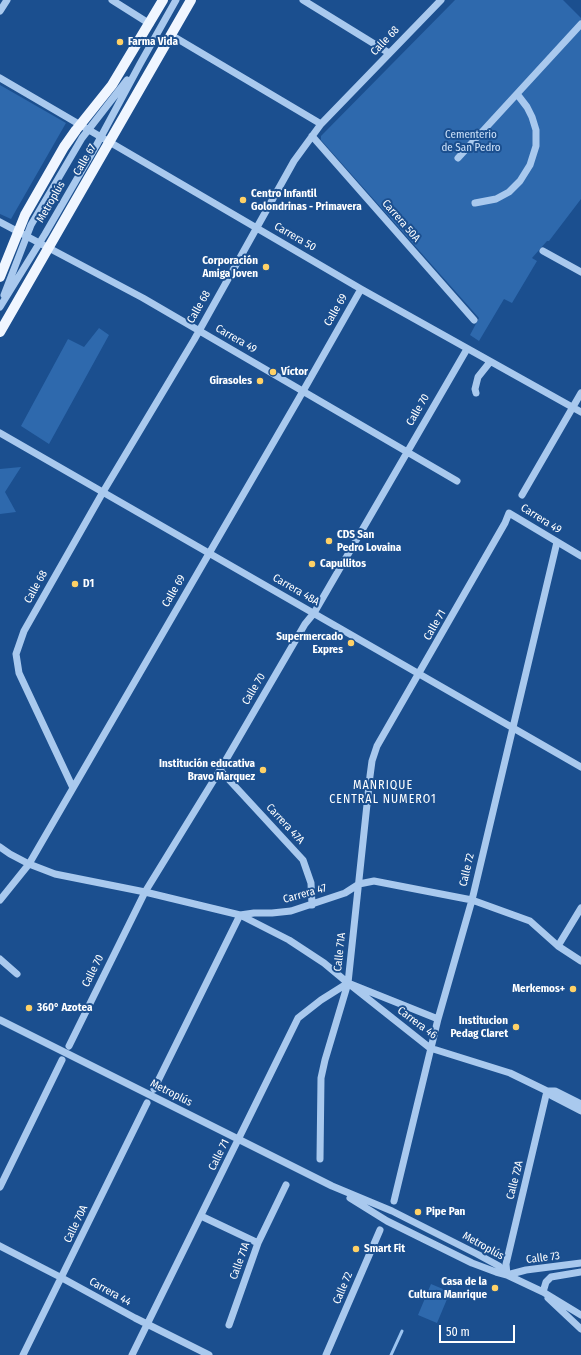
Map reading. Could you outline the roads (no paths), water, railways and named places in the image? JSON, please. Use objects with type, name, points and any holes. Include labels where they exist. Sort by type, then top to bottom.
[{"type":"main road","points":[[0,277],[22,235],[26,212],[64,147],[85,126],[150,24],[163,0]]},
{"type":"main road","name":"Calle 67","points":[[0,332],[44,246],[106,138],[171,35],[191,0]]},
{"type":"street","points":[[0,11],[7,0]]},
{"type":"street","points":[[112,0],[150,24]]},
{"type":"street","points":[[106,138],[140,64],[176,0]]},
{"type":"street","points":[[303,0],[389,53]]},
{"type":"street","name":"Calle 68","points":[[73,788],[19,673],[16,654],[24,631],[103,492],[194,340],[198,330],[294,161],[321,124],[442,0]]},
{"type":"street","points":[[458,158],[581,24]]},
{"type":"street","points":[[171,35],[321,124]]},
{"type":"street","points":[[85,126],[140,64]]},
{"type":"street","name":"Carrera 50","points":[[0,78],[106,138],[361,289],[581,412]]},
{"type":"street","points":[[475,203],[496,199],[509,192],[520,180],[530,165],[536,146],[536,130],[527,107],[517,94]]},
{"type":"street","name":"Carrera 50A","points":[[312,136],[474,320]]},
{"type":"street","name":"Carrera 49","points":[[0,222],[143,298],[458,481]]},
{"type":"street","points":[[0,305],[22,235]]},
{"type":"street","points":[[0,305],[44,246]]},
{"type":"street","points":[[543,251],[581,272]]},
{"type":"street","name":"Calle 69","points":[[0,900],[28,864],[73,788],[361,289]]},
{"type":"street","name":"Calle 70","points":[[68,1046],[145,892],[220,770],[305,624],[314,613],[467,349]]},
{"type":"street","points":[[476,393],[475,389],[478,378],[490,362]]},
{"type":"street","points":[[522,495],[581,392]]},
{"type":"street","name":"Carrera 48A","points":[[0,433],[581,767]]},
{"type":"street","name":"Carrera 49","points":[[509,513],[581,556]]},
{"type":"street","name":"Calle 71","points":[[377,746],[505,523],[509,513]]},
{"type":"street","name":"Calle 72","points":[[394,1201],[430,1048],[472,900],[556,542]]},
{"type":"street","name":"Calle 71A","points":[[320,1159],[321,1078],[348,983],[371,768],[377,746]]},
{"type":"street","name":"Carrera 47A","points":[[220,770],[303,860],[311,883],[312,905]]},
{"type":"street","name":"Carrera 47","points":[[0,847],[28,864],[54,874],[145,892],[240,915],[254,912],[272,913],[291,911],[345,893],[358,884],[374,881],[472,900],[530,920],[558,946],[581,962]]},
{"type":"street","points":[[558,946],[581,908]]},
{"type":"street","points":[[154,1089],[240,915]]},
{"type":"street","name":"Carrera 46","points":[[240,915],[289,940],[324,963],[430,1048],[510,1073],[547,1091],[552,1096],[581,1111]]},
{"type":"street","points":[[0,959],[17,974]]},
{"type":"street","name":"Calle 71","points":[[132,1355],[298,1018],[321,1000],[348,983]]},
{"type":"street","name":"Carrera 46","points":[[348,983],[438,1019]]},
{"type":"street","name":"Metroplús","points":[[0,1020],[332,1186],[392,1211],[470,1250],[498,1266],[507,1275]]},
{"type":"street","points":[[0,1187],[62,1060]]},
{"type":"street","name":"Carrera 46","points":[[547,1091],[555,1091],[581,1104]]},
{"type":"street","name":"Calle 72A","points":[[507,1275],[506,1264],[547,1091]]},
{"type":"street","name":"Calle 70A","points":[[23,1355],[147,1103]]},
{"type":"street","name":"Calle 71A","points":[[229,1325],[258,1243],[286,1185]]},
{"type":"street","name":"Metroplús","points":[[332,1186],[387,1221],[472,1263],[507,1275]]},
{"type":"street","points":[[201,1216],[258,1243]]},
{"type":"street","name":"Calle 72","points":[[326,1355],[380,1230]]},
{"type":"street","name":"Carrera 44","points":[[0,1246],[209,1355]]},
{"type":"street","name":"Calle 73","points":[[507,1275],[526,1270],[560,1267],[581,1263]]},
{"type":"street","points":[[560,1267],[561,1275]]},
{"type":"street","name":"Calle 73","points":[[542,1292],[544,1285],[551,1277],[581,1272]]},
{"type":"street","points":[[507,1275],[542,1292],[581,1315]]},
{"type":"street","points":[[542,1292],[556,1307],[581,1329]]},
{"type":"waterway","points":[[391,1355],[402,1331]]},
{"type":"place","name":"Farma Vida","points":[[120,42]]},
{"type":"place","name":"Centro Infantil Golondrinas - Primavera","points":[[243,200]]},
{"type":"place","name":"Corporación Amiga Joven","points":[[266,267]]},
{"type":"place","name":"Víctor","points":[[273,372]]},
{"type":"place","name":"Girasoles","points":[[260,381]]},
{"type":"place","name":"CDS San Pedro Lovaina","points":[[329,541]]},
{"type":"place","name":"Capullitos","points":[[312,564]]},
{"type":"place","name":"D1","points":[[75,584]]},
{"type":"place","name":"Supermercado Expres","points":[[351,643]]},
{"type":"place","name":"Institución educativa Bravo Marquez","points":[[263,770]]},
{"type":"place","name":"Merkemos+","points":[[573,989]]},
{"type":"place","name":"360° Azotea","points":[[29,1008]]},
{"type":"place","name":"Institucion Pedag Claret","points":[[516,1027]]},
{"type":"place","name":"Pipe Pan","points":[[418,1212]]},
{"type":"place","name":"Smart Fit","points":[[356,1249]]},
{"type":"place","name":"Casa de la Cultura Manrique","points":[[495,1288]]},
{"type":"district","name":"MANRIQUE CENTRAL NUMERO1","points":[[383,793]]},
{"type":"park label","name":"Cementerio de San Pedro","points":[[471,141]]}]
